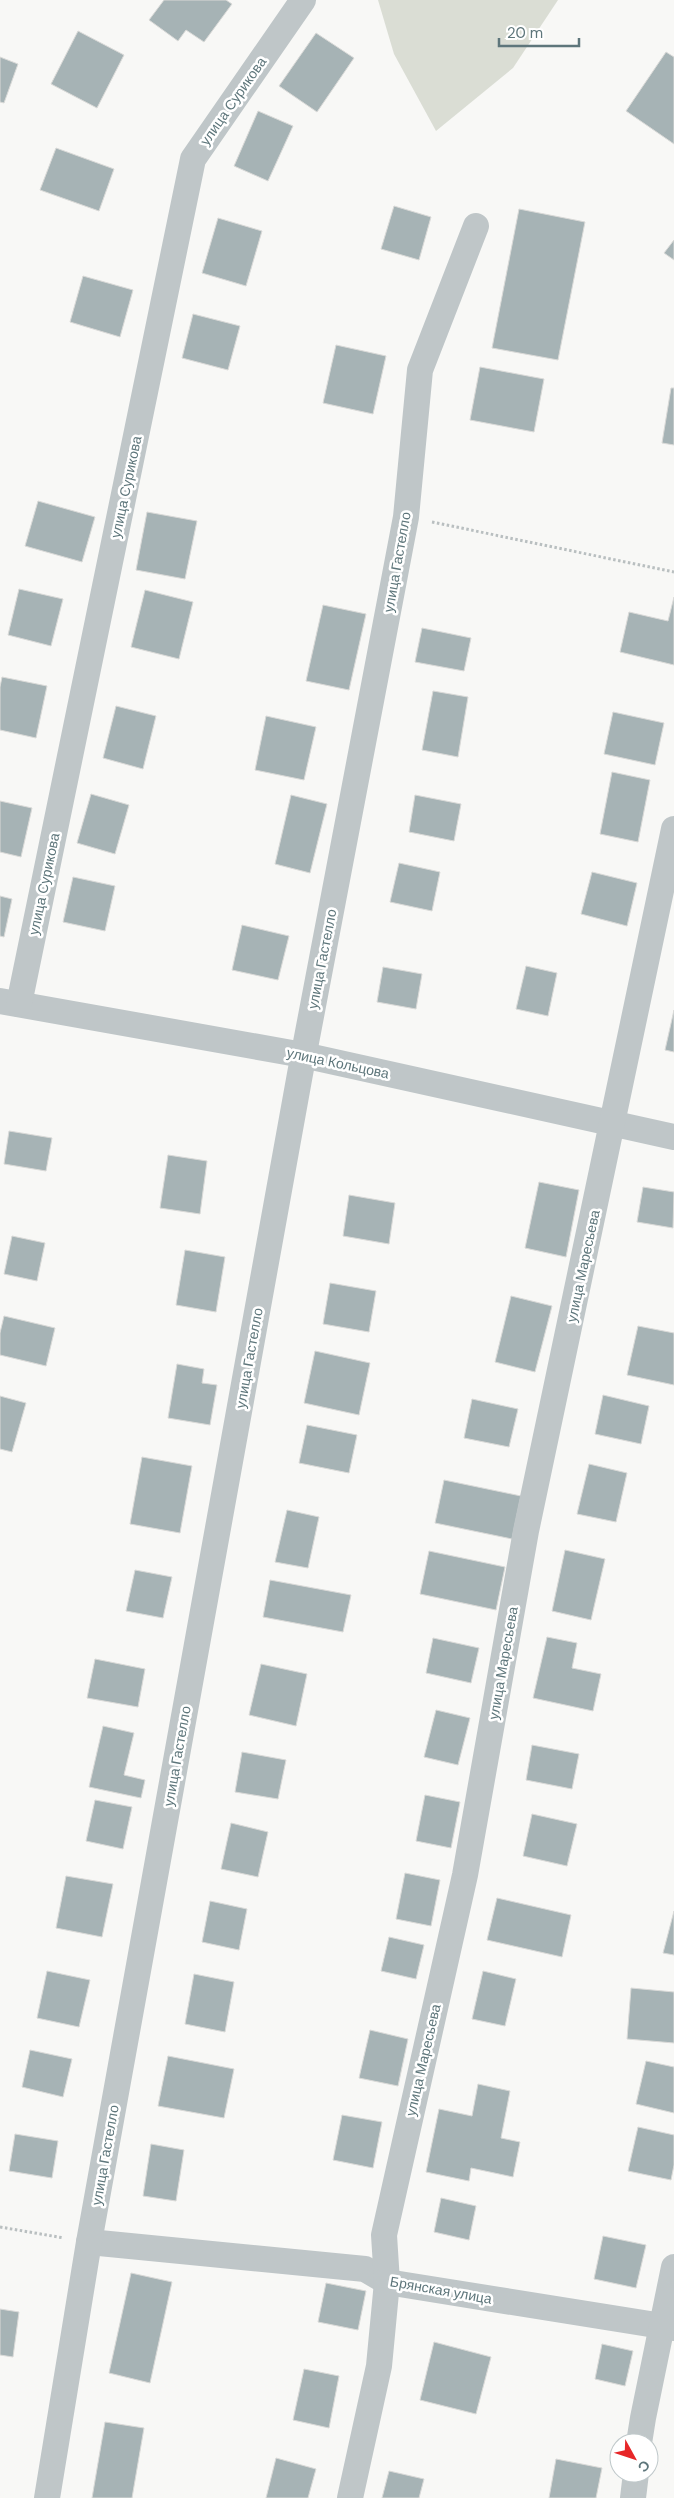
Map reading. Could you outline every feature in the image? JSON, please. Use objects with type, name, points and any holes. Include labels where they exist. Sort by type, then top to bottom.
[{"type":"street","name":"улица Сурикова","points":[[10,1002],[193,159],[303,0]]},
{"type":"street","name":"улица Гастелло","points":[[47,2498],[89,2242],[303,1055],[406,517],[420,370],[476,226]]},
{"type":"street","name":"улица Маресьева","points":[[350,2498],[379,2366],[388,2282],[384,2235],[465,1875],[526,1531],[674,829]]},
{"type":"street","name":"улица Кольцова","points":[[10,1002],[303,1055],[674,1136]]},
{"type":"street","name":"Брянская улица","points":[[89,2242],[365,2269],[388,2282],[668,2327]]},
{"type":"street","points":[[641,2433],[642,2418],[668,2327],[674,2267]]},
{"type":"street","points":[[633,2498],[635,2483]]},
{"type":"path","points":[[406,517],[674,572]]},
{"type":"path","points":[[0,2227],[89,2242]]},
{"type":"shaded area","points":[[378,0],[558,0],[513,68],[436,131],[394,54]]},
{"type":"building","points":[[164,0],[226,0],[232,4],[204,42],[186,30],[178,41],[149,20]]},
{"type":"building","points":[[78,31],[124,55],[97,108],[51,84]]},
{"type":"building","points":[[316,33],[354,58],[317,112],[279,86]]},
{"type":"building","points":[[666,52],[674,57],[674,144],[626,111]]},
{"type":"building","points":[[0,57],[18,64],[4,103],[0,102]]},
{"type":"building","points":[[258,111],[293,126],[268,181],[234,166]]},
{"type":"building","points":[[56,148],[114,169],[99,211],[40,190]]},
{"type":"building","points":[[394,206],[431,217],[419,260],[381,249]]},
{"type":"building","points":[[519,209],[585,222],[558,360],[492,348]]},
{"type":"building","points":[[218,218],[262,231],[246,286],[202,273]]},
{"type":"building","points":[[674,240],[674,260],[664,253]]},
{"type":"building","points":[[83,276],[133,290],[120,337],[70,322]]},
{"type":"building","points":[[193,314],[240,326],[228,370],[182,358]]},
{"type":"building","points":[[336,345],[386,356],[373,414],[323,403]]},
{"type":"building","points":[[480,367],[544,379],[534,432],[470,420]]},
{"type":"building","points":[[671,388],[674,388],[674,445],[662,443]]},
{"type":"building","points":[[38,501],[95,517],[82,562],[25,546]]},
{"type":"building","points":[[147,512],[197,521],[185,579],[136,570]]},
{"type":"building","points":[[19,589],[63,599],[51,646],[8,635]]},
{"type":"building","points":[[145,590],[193,602],[179,659],[131,647]]},
{"type":"building","points":[[674,597],[674,665],[620,652],[629,612],[668,621]]},
{"type":"building","points":[[323,605],[366,614],[349,690],[306,681]]},
{"type":"building","points":[[422,628],[471,638],[464,671],[415,662]]},
{"type":"building","points":[[2,677],[47,686],[36,738],[0,730],[0,687]]},
{"type":"building","points":[[433,691],[468,697],[458,757],[422,750]]},
{"type":"building","points":[[116,706],[156,716],[143,769],[103,758]]},
{"type":"building","points":[[613,712],[664,723],[655,765],[604,754]]},
{"type":"building","points":[[266,716],[316,727],[304,780],[255,770]]},
{"type":"building","points":[[612,772],[650,780],[638,842],[600,834]]},
{"type":"building","points":[[91,794],[129,805],[115,854],[77,843]]},
{"type":"building","points":[[291,795],[327,804],[310,873],[275,864]]},
{"type":"building","points":[[415,795],[461,804],[454,841],[409,832]]},
{"type":"building","points":[[0,801],[32,808],[21,857],[0,852]]},
{"type":"building","points":[[399,863],[440,872],[432,911],[390,902]]},
{"type":"building","points":[[592,872],[637,883],[627,926],[581,914]]},
{"type":"building","points":[[73,877],[115,886],[105,931],[63,922]]},
{"type":"building","points":[[0,896],[12,899],[4,937],[0,936]]},
{"type":"building","points":[[242,925],[289,936],[278,980],[232,970]]},
{"type":"building","points":[[526,966],[557,973],[548,1016],[516,1009]]},
{"type":"building","points":[[383,967],[422,974],[416,1009],[377,1002]]},
{"type":"building","points":[[674,1010],[674,1052],[665,1050]]},
{"type":"building","points":[[9,1131],[52,1138],[46,1171],[4,1164]]},
{"type":"building","points":[[168,1155],[207,1161],[200,1214],[160,1208]]},
{"type":"building","points":[[539,1182],[579,1190],[566,1257],[525,1248]]},
{"type":"building","points":[[643,1187],[674,1192],[673,1228],[637,1222]]},
{"type":"building","points":[[349,1195],[395,1203],[389,1244],[343,1236]]},
{"type":"building","points":[[12,1236],[45,1243],[37,1281],[4,1274]]},
{"type":"building","points":[[185,1250],[225,1257],[216,1312],[176,1305]]},
{"type":"building","points":[[330,1283],[376,1291],[369,1332],[323,1324]]},
{"type":"building","points":[[511,1296],[552,1306],[535,1372],[495,1362]]},
{"type":"building","points":[[4,1316],[55,1328],[46,1366],[0,1355],[0,1333]]},
{"type":"building","points":[[638,1326],[674,1333],[674,1385],[627,1375]]},
{"type":"building","points":[[315,1351],[370,1363],[359,1415],[304,1403]]},
{"type":"building","points":[[177,1364],[204,1369],[202,1383],[217,1385],[210,1425],[168,1418]]},
{"type":"building","points":[[603,1395],[649,1406],[641,1444],[595,1434]]},
{"type":"building","points":[[0,1396],[26,1403],[12,1452],[0,1449]]},
{"type":"building","points":[[472,1399],[518,1409],[509,1447],[464,1438]]},
{"type":"building","points":[[307,1425],[357,1435],[349,1473],[299,1463]]},
{"type":"building","points":[[142,1457],[192,1466],[180,1533],[130,1524]]},
{"type":"building","points":[[589,1464],[627,1473],[616,1522],[577,1514]]},
{"type":"building","points":[[444,1480],[521,1496],[512,1539],[435,1523]]},
{"type":"building","points":[[287,1510],[319,1517],[308,1568],[275,1562]]},
{"type":"building","points":[[565,1550],[605,1559],[591,1620],[552,1611]]},
{"type":"building","points":[[429,1551],[505,1567],[496,1610],[420,1594]]},
{"type":"building","points":[[135,1570],[172,1577],[163,1618],[126,1611]]},
{"type":"building","points":[[270,1580],[351,1595],[343,1632],[263,1617]]},
{"type":"building","points":[[547,1637],[577,1643],[572,1668],[601,1674],[593,1711],[533,1698]]},
{"type":"building","points":[[433,1638],[479,1648],[471,1683],[426,1673]]},
{"type":"building","points":[[95,1659],[145,1669],[138,1707],[87,1698]]},
{"type":"building","points":[[261,1664],[307,1674],[296,1726],[249,1715]]},
{"type":"building","points":[[436,1710],[470,1718],[458,1765],[424,1757]]},
{"type":"building","points":[[103,1726],[134,1733],[124,1775],[145,1780],[141,1798],[89,1787]]},
{"type":"building","points":[[532,1745],[579,1754],[572,1789],[526,1780]]},
{"type":"building","points":[[242,1752],[286,1760],[278,1799],[235,1792]]},
{"type":"building","points":[[425,1795],[460,1802],[451,1848],[416,1841]]},
{"type":"building","points":[[95,1800],[132,1807],[123,1849],[86,1841]]},
{"type":"building","points":[[532,1814],[577,1824],[567,1866],[523,1856]]},
{"type":"building","points":[[231,1823],[268,1832],[258,1877],[221,1869]]},
{"type":"building","points":[[405,1873],[440,1880],[431,1926],[396,1919]]},
{"type":"building","points":[[66,1876],[113,1884],[102,1937],[56,1928]]},
{"type":"building","points":[[497,1898],[571,1915],[562,1957],[487,1940]]},
{"type":"building","points":[[210,1901],[247,1909],[239,1950],[202,1942]]},
{"type":"building","points":[[674,1911],[674,1955],[663,1953]]},
{"type":"building","points":[[389,1937],[424,1945],[416,1979],[381,1971]]},
{"type":"building","points":[[47,1971],[90,1980],[79,2027],[37,2018]]},
{"type":"building","points":[[483,1971],[516,1979],[505,2026],[472,2019]]},
{"type":"building","points":[[194,1974],[234,1982],[225,2032],[185,2024]]},
{"type":"building","points":[[631,1988],[674,1992],[674,2043],[627,2039]]},
{"type":"building","points":[[370,2030],[408,2039],[398,2086],[359,2078]]},
{"type":"building","points":[[30,2050],[72,2059],[63,2097],[22,2087]]},
{"type":"building","points":[[168,2056],[234,2069],[224,2118],[158,2106]]},
{"type":"building","points":[[646,2061],[674,2067],[674,2113],[636,2104]]},
{"type":"building","points":[[478,2084],[510,2091],[501,2138],[520,2142],[513,2177],[471,2168],[469,2181],[426,2172],[439,2109],[472,2116]]},
{"type":"building","points":[[342,2115],[382,2122],[373,2168],[333,2160]]},
{"type":"building","points":[[638,2127],[674,2135],[674,2165],[671,2180],[628,2171]]},
{"type":"building","points":[[15,2134],[58,2141],[52,2178],[9,2171]]},
{"type":"building","points":[[151,2144],[184,2150],[176,2201],[143,2196]]},
{"type":"building","points":[[441,2198],[476,2206],[469,2240],[434,2232]]},
{"type":"building","points":[[603,2236],[646,2245],[636,2288],[594,2279]]},
{"type":"building","points":[[131,2273],[172,2282],[150,2383],[109,2373]]},
{"type":"building","points":[[326,2283],[366,2291],[358,2330],[318,2322]]},
{"type":"building","points":[[0,2309],[19,2312],[13,2357],[0,2355]]},
{"type":"building","points":[[434,2342],[491,2357],[476,2414],[420,2400]]},
{"type":"building","points":[[602,2344],[633,2351],[625,2386],[595,2379]]},
{"type":"building","points":[[304,2369],[339,2376],[329,2428],[293,2420]]},
{"type":"building","points":[[105,2422],[144,2428],[132,2498],[92,2498]]},
{"type":"building","points":[[276,2458],[316,2469],[308,2498],[266,2498]]},
{"type":"building","points":[[556,2459],[602,2468],[596,2498],[549,2498]]},
{"type":"building","points":[[389,2471],[424,2479],[419,2498],[382,2498]]}]
